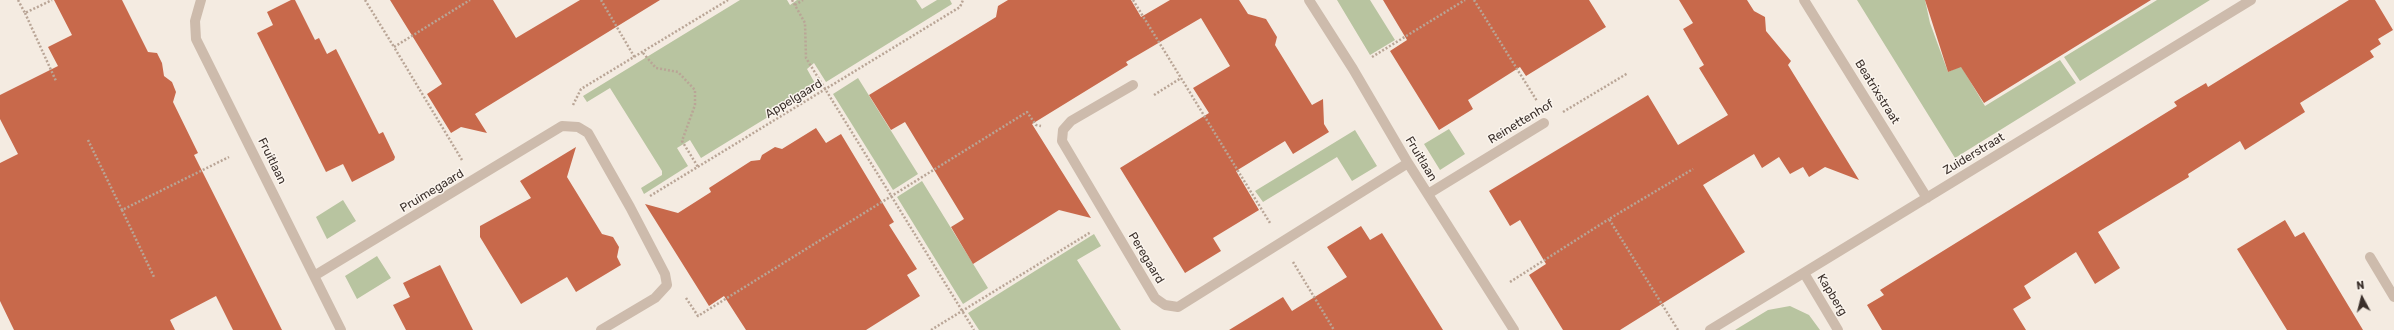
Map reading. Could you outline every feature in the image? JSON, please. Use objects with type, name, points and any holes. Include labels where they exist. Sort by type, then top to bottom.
[{"type":"street","name":"Fruitlaan","points":[[201,0],[195,20],[196,39],[251,146],[341,330]]},
{"type":"street","name":"Fruitlaan","points":[[1309,0],[1353,69],[1408,163],[1514,330]]},
{"type":"street","name":"Beatrixstraat","points":[[1804,0],[1927,198]]},
{"type":"street","name":"Zuiderstraat","points":[[1710,330],[2251,0]]},
{"type":"street","points":[[1063,130],[1071,120],[1133,85]]},
{"type":"street","name":"Reinettenhof","points":[[1428,194],[1547,122]]},
{"type":"street","name":"Pruimegaard","points":[[314,276],[562,126]]},
{"type":"street","points":[[562,126],[578,127],[588,133],[630,207],[665,274],[667,285],[655,298],[602,330]]},
{"type":"street","name":"Peregaard","points":[[1063,130],[1062,141],[1108,221],[1155,298],[1165,306],[1178,307],[1408,163]]},
{"type":"street","points":[[2370,257],[2394,297]]},
{"type":"street","name":"Kapberg","points":[[1804,273],[1838,330]]},
{"type":"path","points":[[18,0],[56,82]]},
{"type":"path","points":[[25,13],[52,0]]},
{"type":"path","points":[[365,0],[474,180]]},
{"type":"path","points":[[394,47],[470,0]]},
{"type":"path","points":[[601,0],[635,58]]},
{"type":"path","points":[[562,126],[581,89],[635,58],[728,0]]},
{"type":"path","points":[[792,0],[805,23],[806,58],[961,312],[974,330]]},
{"type":"path","points":[[795,5],[803,0]]},
{"type":"path","name":"Appelgaard","points":[[630,207],[825,91],[960,7],[963,0]]},
{"type":"path","points":[[1133,0],[1334,330]]},
{"type":"path","points":[[1353,69],[1465,0]]},
{"type":"path","points":[[1474,0],[1547,122]]},
{"type":"path","points":[[643,53],[656,68],[678,72],[694,90],[695,105],[682,141],[698,167]]},
{"type":"path","name":"Reinettenhof","points":[[1547,122],[1628,73]]},
{"type":"path","points":[[1133,85],[1151,97],[1181,78]]},
{"type":"path","points":[[667,285],[682,291],[698,316],[1027,112],[1036,125],[1063,130]]},
{"type":"path","points":[[88,140],[154,277]]},
{"type":"path","points":[[122,210],[251,146]]},
{"type":"path","points":[[1491,294],[1693,169]]},
{"type":"path","points":[[1610,219],[1678,330]]},
{"type":"path","points":[[931,330],[1108,221]]},
{"type":"green space","points":[[740,0],[787,0],[790,5],[797,0],[916,0],[922,9],[937,0],[950,0],[952,4],[826,82],[814,63],[807,69],[817,87],[701,158],[690,140],[677,148],[688,166],[644,194],[641,188],[662,175],[662,171],[610,88],[587,102],[583,96]]},
{"type":"green space","points":[[1337,0],[1370,0],[1395,40],[1370,55]]},
{"type":"green space","points":[[1857,0],[1925,0],[1930,23],[1948,72],[1961,66],[1985,106],[2060,60],[2076,83],[1955,158]]},
{"type":"green space","points":[[2157,0],[2210,0],[2080,81],[2064,57]]},
{"type":"green space","points":[[858,78],[918,174],[893,190],[833,94]]},
{"type":"green space","points":[[1449,129],[1465,154],[1440,170],[1424,144]]},
{"type":"green space","points":[[1355,130],[1377,166],[1352,181],[1337,157],[1263,202],[1255,191]]},
{"type":"green space","points":[[922,181],[988,288],[963,304],[897,197]]},
{"type":"green space","points":[[343,200],[356,221],[327,239],[316,217]]},
{"type":"green space","points":[[1094,234],[1101,246],[1077,260],[1121,330],[979,330],[968,313]]},
{"type":"green space","points":[[377,256],[391,278],[357,299],[345,276]]},
{"type":"green space","points":[[1790,306],[1809,315],[1820,330],[1735,330],[1768,310]]},
{"type":"building","points":[[54,0],[122,0],[148,52],[157,53],[162,63],[164,76],[172,82],[176,92],[173,102],[198,153],[194,155],[282,330],[233,330],[216,296],[170,320],[175,330],[14,330],[0,301],[0,163],[18,154],[0,119],[0,95],[58,66],[48,47],[72,35]]},
{"type":"building","points":[[291,0],[295,0],[315,40],[319,38],[327,54],[336,49],[379,134],[383,132],[395,157],[394,160],[352,182],[343,164],[326,172],[257,33],[273,25],[267,12]]},
{"type":"building","points":[[390,0],[493,0],[516,38],[580,0],[660,0],[475,114],[487,133],[461,127],[451,133],[427,94],[442,84]]},
{"type":"building","points":[[1008,0],[1131,0],[1141,17],[1170,0],[1239,0],[1248,14],[1266,19],[1277,37],[1275,45],[1312,105],[1323,99],[1324,124],[1329,132],[1293,154],[1285,141],[1236,171],[1259,210],[1213,238],[1221,251],[1185,273],[1120,168],[1209,113],[1193,88],[1230,66],[1201,18],[1126,62],[1128,65],[1032,124],[1091,218],[1059,210],[973,264],[951,227],[964,219],[905,122],[891,130],[869,95],[996,17],[998,6]]},
{"type":"building","points":[[1383,0],[1589,0],[1606,27],[1526,76],[1520,67],[1468,100],[1473,109],[1439,130],[1390,51],[1407,40]]},
{"type":"building","points":[[1679,0],[1747,0],[1754,11],[1765,17],[1766,31],[1791,61],[1788,65],[1859,180],[1825,167],[1809,177],[1803,167],[1790,174],[1779,157],[1762,168],[1754,154],[1703,185],[1745,252],[1620,330],[1563,330],[1529,275],[1546,264],[1520,220],[1510,226],[1489,191],[1648,95],[1678,145],[1728,115],[1699,68],[1704,65],[1683,29],[1693,23]]},
{"type":"building","points":[[1925,0],[2151,0],[1984,103],[1961,67],[1948,72]]},
{"type":"building","points":[[2349,0],[2375,0],[2393,30],[2378,39],[2381,44],[2370,51],[2374,57],[2300,103],[2305,112],[2245,150],[2240,141],[2188,174],[2189,177],[2098,232],[2120,268],[2095,284],[2076,252],[2024,286],[2031,298],[2013,309],[2026,330],[1882,330],[1867,305],[1884,295],[1880,290],[2177,106],[2174,102],[2206,83],[2208,87]]},
{"type":"building","points":[[816,128],[826,143],[841,134],[894,222],[889,225],[917,269],[907,275],[920,296],[866,330],[746,330],[724,296],[709,306],[645,204],[678,213],[711,192],[709,188],[751,161],[760,160],[762,155],[775,147],[782,149]]},
{"type":"building","points":[[576,147],[567,177],[602,234],[613,237],[619,247],[617,257],[621,265],[576,292],[567,277],[521,304],[480,237],[480,226],[531,198],[520,181]]},
{"type":"building","points":[[2285,220],[2295,237],[2304,232],[2363,330],[2287,330],[2237,249]]},
{"type":"building","points":[[1361,226],[1370,240],[1382,233],[1443,330],[1229,330],[1283,297],[1292,311],[1347,277],[1327,247]]},
{"type":"building","points":[[440,265],[473,330],[406,330],[393,305],[410,297],[403,283]]}]
